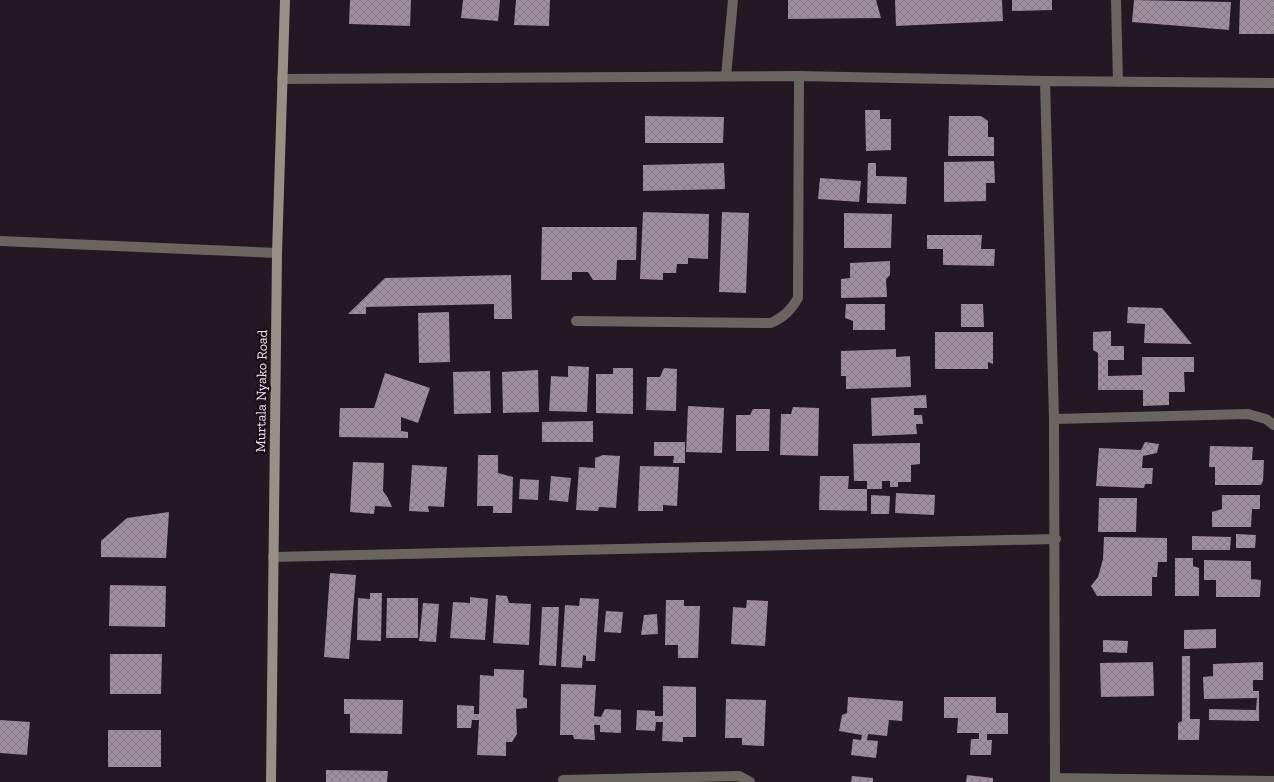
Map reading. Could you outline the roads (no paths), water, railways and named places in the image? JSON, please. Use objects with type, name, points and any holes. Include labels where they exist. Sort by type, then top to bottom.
[{"type":"street","name":"Murtala Nyako Road","points":[[271,782],[276,253],[285,0]]},
{"type":"street","points":[[726,76],[733,0]]},
{"type":"street","points":[[1116,0],[1118,82]]},
{"type":"street","points":[[282,79],[799,76],[1045,81],[1274,83]]},
{"type":"street","points":[[576,321],[771,323],[783,318],[793,307],[798,298],[799,76]]},
{"type":"street","points":[[1045,81],[1056,539],[1055,780],[1274,781]]},
{"type":"street","points":[[0,241],[276,253]]},
{"type":"street","points":[[1054,419],[1248,414],[1266,419],[1274,424]]},
{"type":"street","points":[[273,556],[1056,539]]},
{"type":"street","points":[[563,780],[739,776],[750,782]]}]
